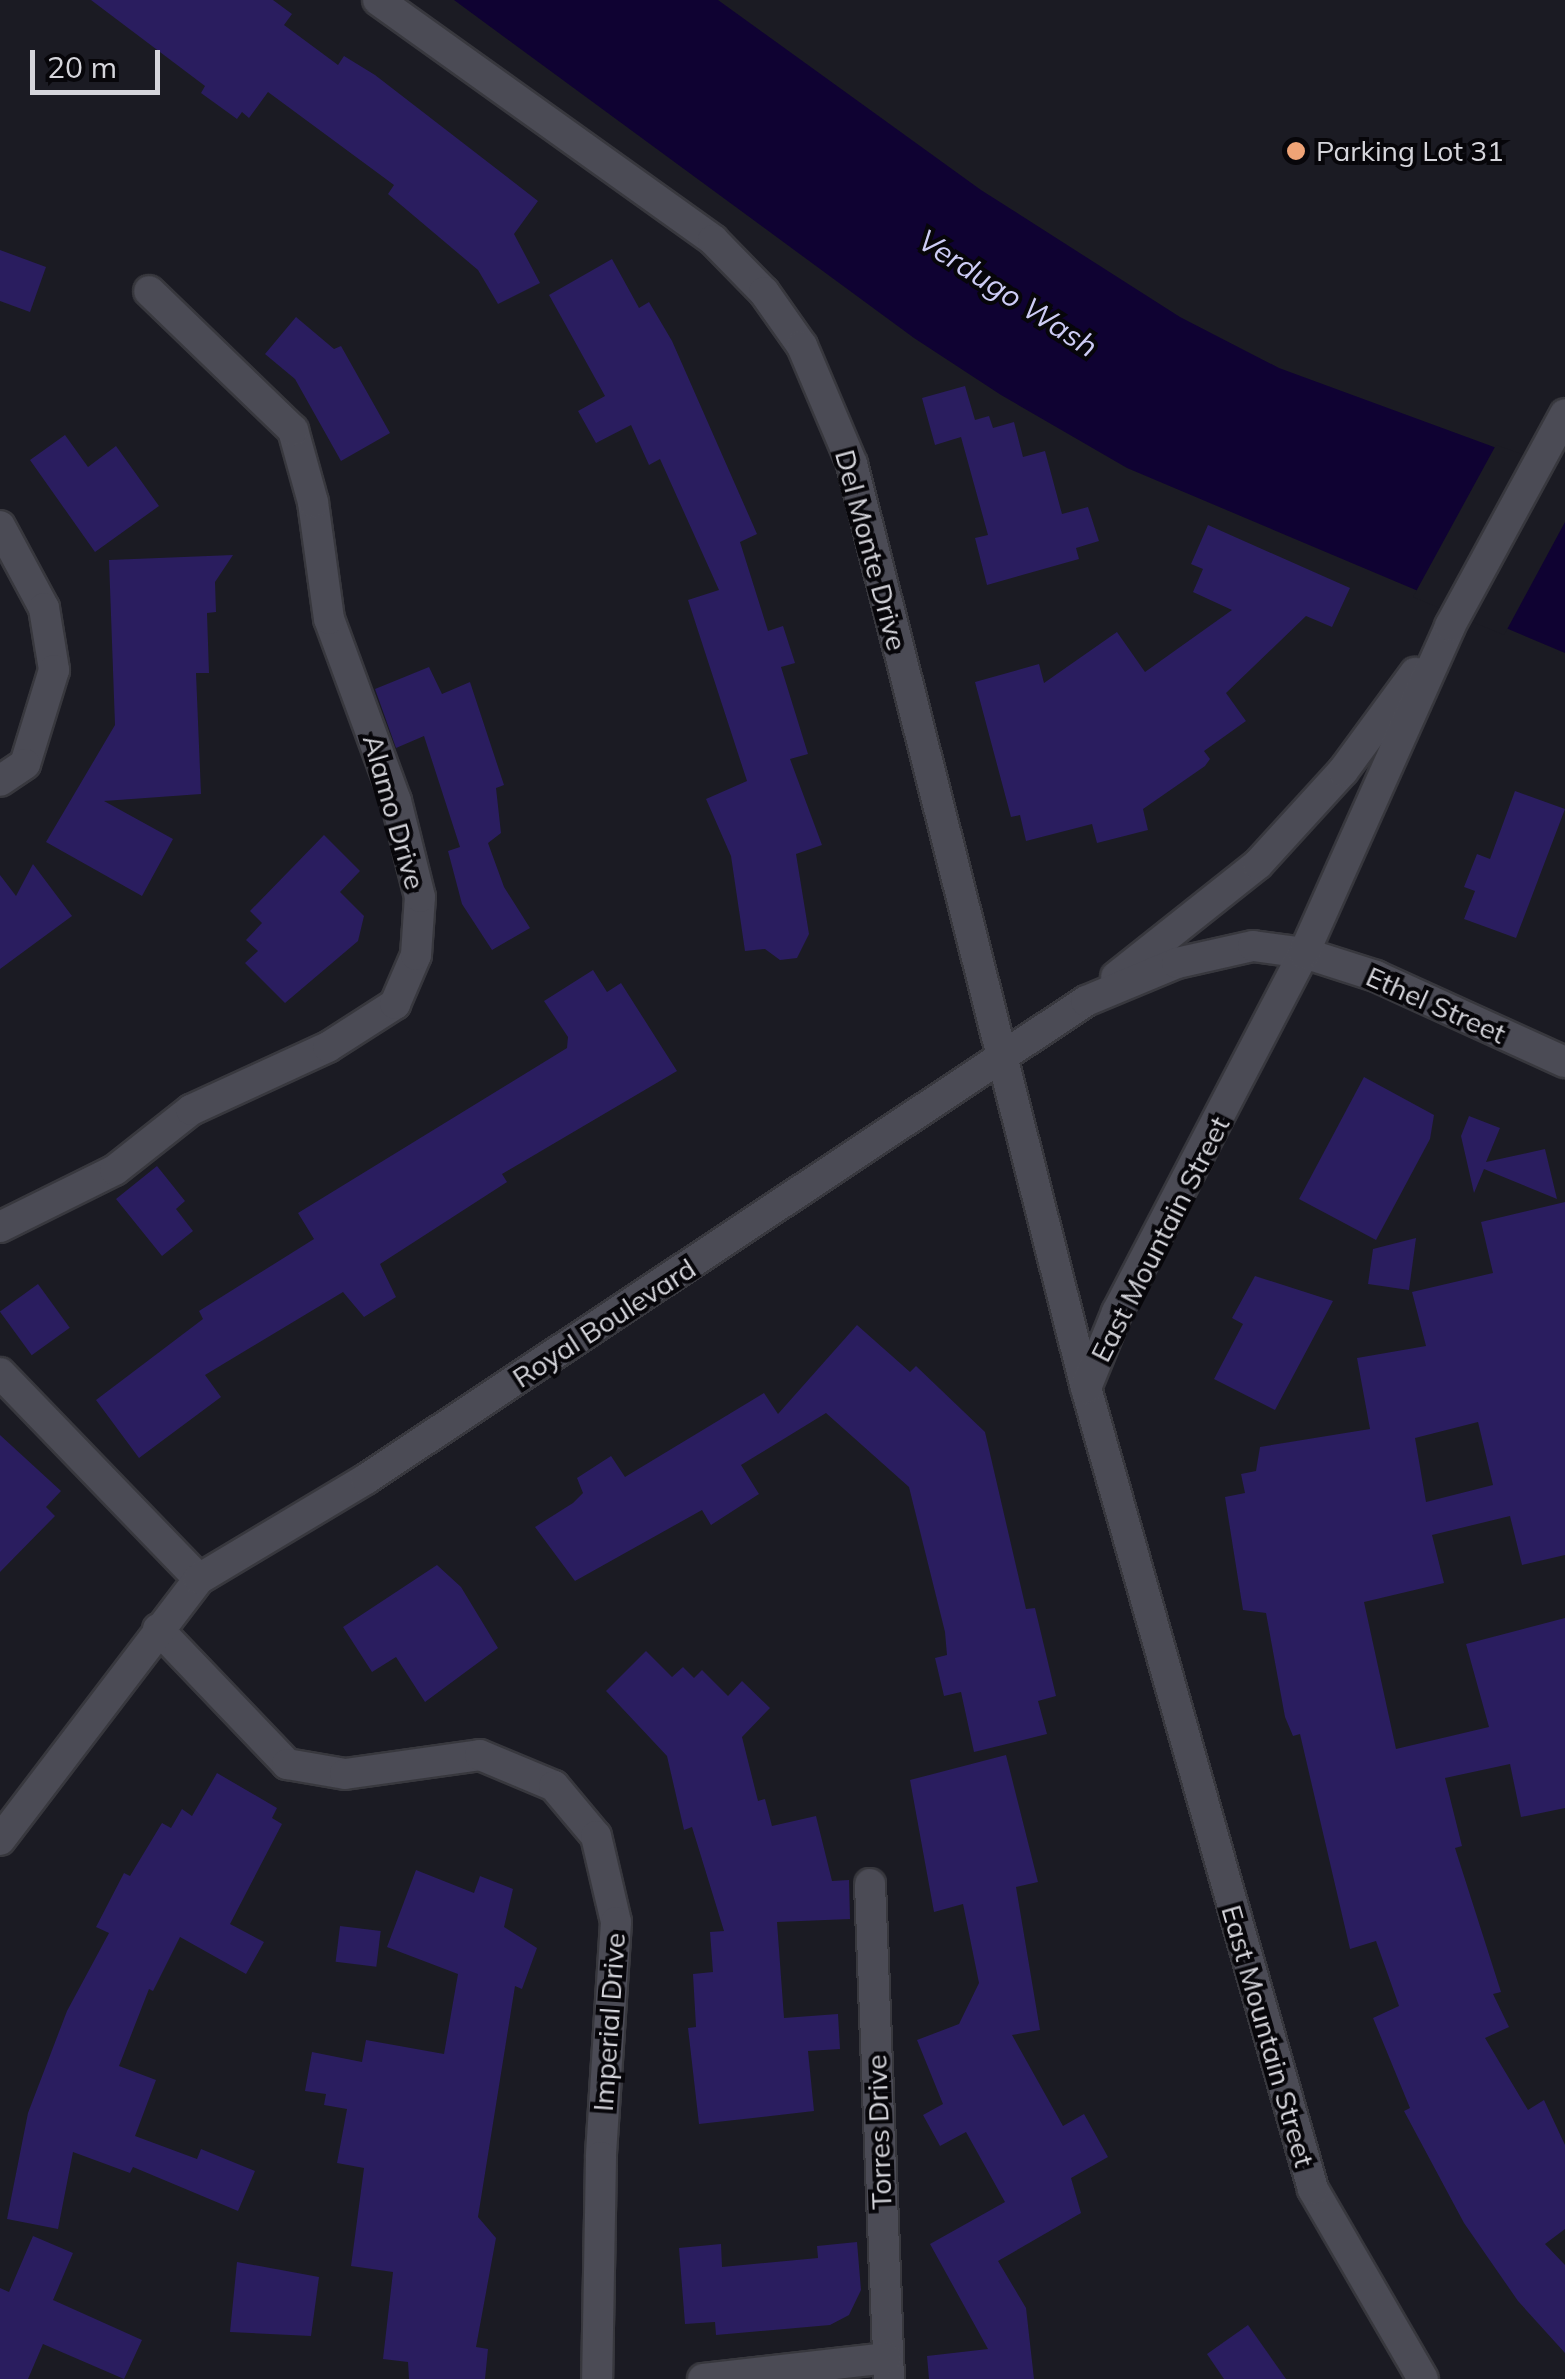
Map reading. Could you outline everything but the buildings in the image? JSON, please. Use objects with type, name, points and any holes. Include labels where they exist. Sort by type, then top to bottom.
[{"type":"street","name":"Del Monte Drive","points":[[378,0],[713,240],[764,292],[802,346],[852,464],[1007,1059],[1086,1388]]},
{"type":"street","name":"Alamo Drive","points":[[0,1228],[115,1170],[191,1110],[328,1047],[395,1004],[416,955],[420,897],[396,801],[329,619],[313,502],[293,430],[149,291]]},
{"type":"street","name":"East Mountain Street","points":[[1423,2379],[1313,2189],[1086,1388],[1117,1312],[1304,953],[1450,626],[1565,414]]},
{"type":"street","points":[[0,526],[44,608],[54,670],[24,764],[0,781]]},
{"type":"street","points":[[1086,1002],[1258,864],[1343,771],[1450,626]]},
{"type":"street","name":"Royal Boulevard","points":[[0,1840],[199,1579],[366,1479],[1007,1059],[1086,1002],[1176,963],[1243,947],[1304,953]]},
{"type":"street","name":"Ethel Street","points":[[1304,953],[1376,976],[1565,1062]]},
{"type":"street","points":[[0,1372],[199,1579]]},
{"type":"street","name":"Imperial Drive","points":[[158,1628],[288,1764],[346,1774],[480,1755],[554,1786],[596,1836],[616,1922],[600,2157],[597,2379]]},
{"type":"street","name":"Torres Drive","points":[[870,1884],[888,2369]]},
{"type":"street","points":[[704,2379],[888,2369]]},
{"type":"water","name":"Verdugo Wash","points":[[454,0],[718,0],[981,190],[1180,317],[1279,368],[1565,473],[1565,653],[1127,468],[1001,395],[914,338]]},
{"type":"pier","points":[[1496,445],[1565,469],[1565,522],[1504,635],[1413,597]]},
{"type":"place","name":"Parking Lot 31","points":[[1296,151]]}]
